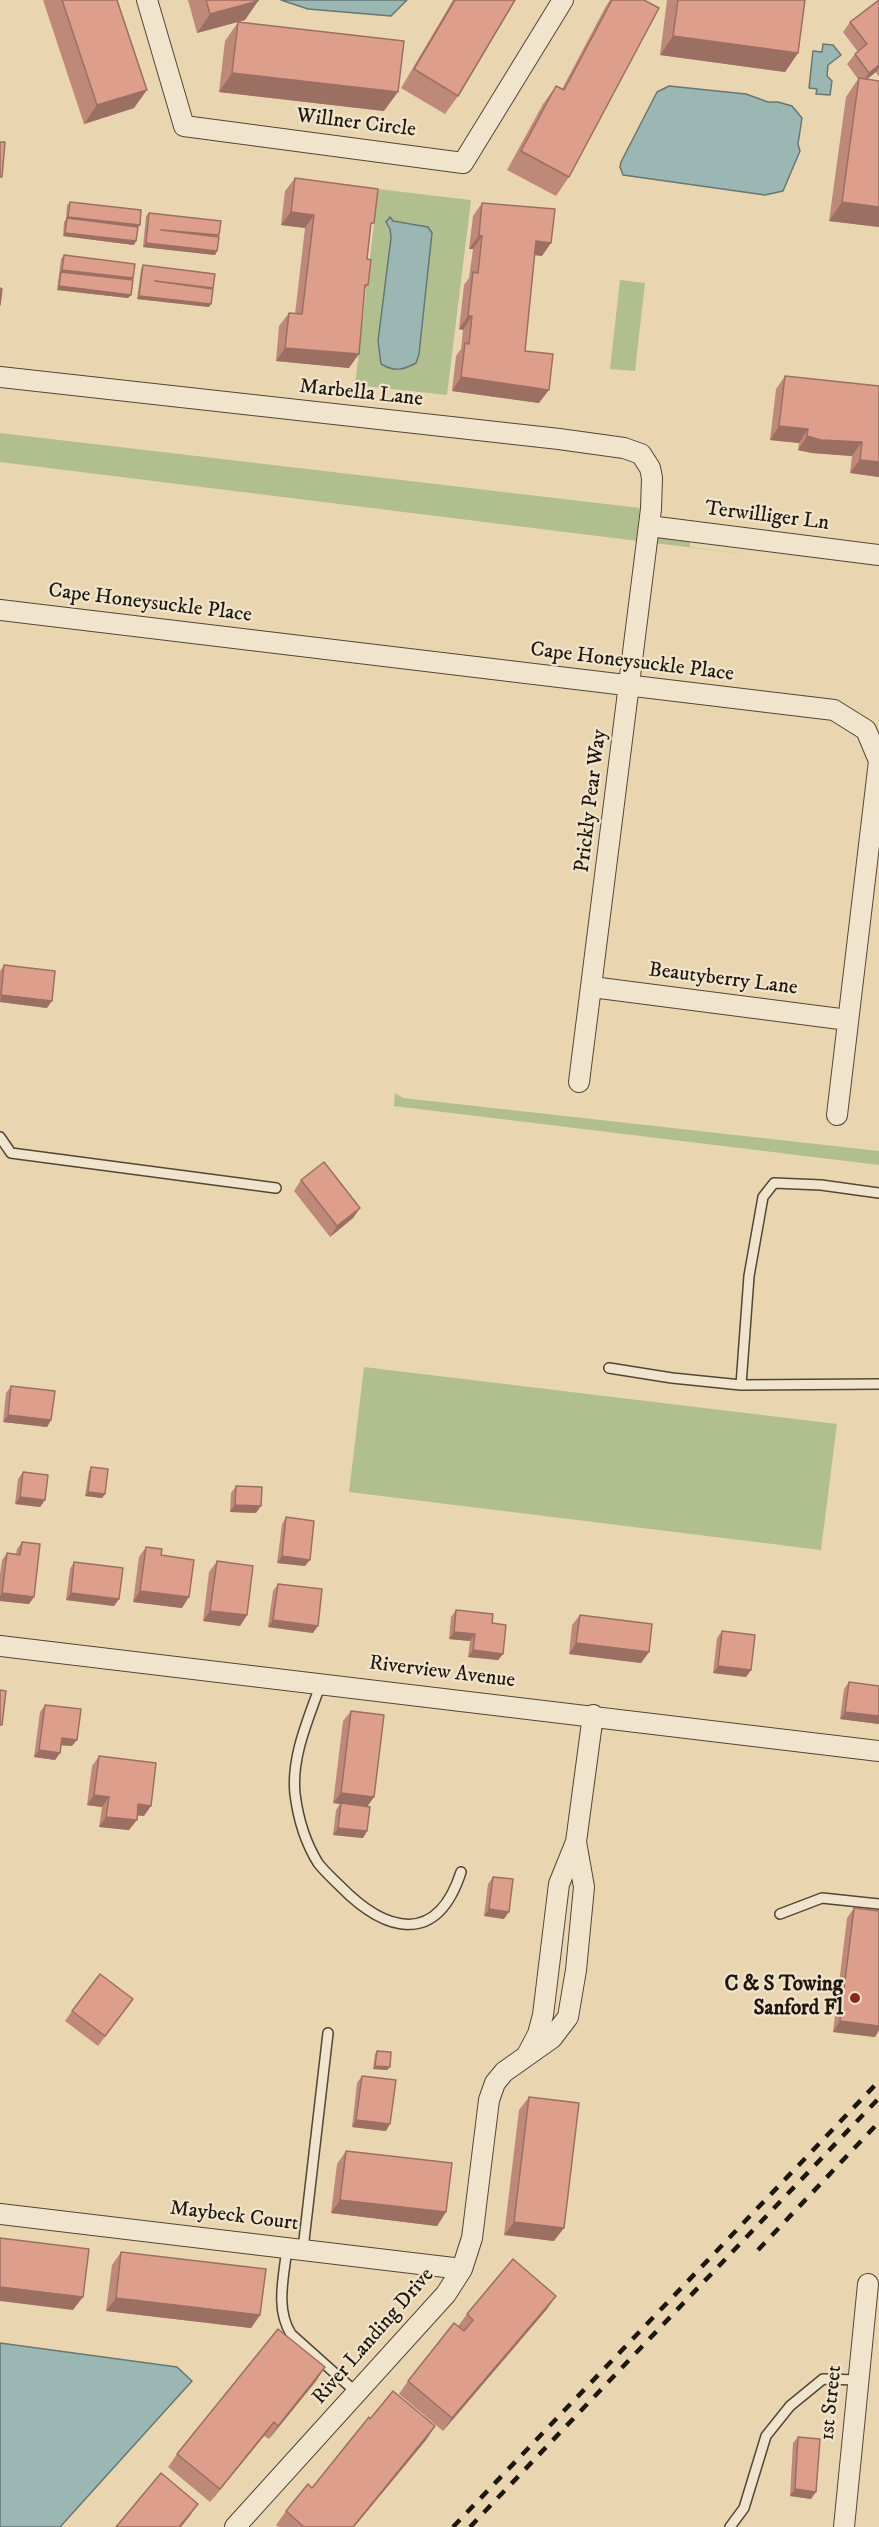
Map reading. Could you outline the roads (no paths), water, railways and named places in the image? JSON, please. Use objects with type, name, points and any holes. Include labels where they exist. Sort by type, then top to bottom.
[{"type":"street","name":"Willner Circle","points":[[147,0],[184,126],[463,162],[563,0]]},
{"type":"street","name":"Marbella Lane","points":[[0,377],[624,448],[641,454],[650,468],[653,490],[649,526]]},
{"type":"street","name":"Terwilliger Ln","points":[[649,526],[879,555]]},
{"type":"street","name":"Prickly Pear Way","points":[[579,1082],[631,687],[649,526]]},
{"type":"street","name":"Cape Honeysuckle Place","points":[[0,610],[834,710],[866,730],[879,761],[837,1115]]},
{"type":"street","name":"Beautyberry Lane","points":[[591,987],[848,1020]]},
{"type":"street","name":"Riverview Avenue","points":[[0,1646],[879,1750]]},
{"type":"street","name":"River Landing Drive","points":[[527,2055],[538,2034],[543,2015],[559,1884],[576,1842],[593,1715]]},
{"type":"street","name":"River Landing Drive","points":[[235,2527],[446,2294],[462,2269],[472,2238],[489,2100],[495,2083],[504,2072],[552,2038],[568,2017],[576,1970],[584,1887],[576,1842]]},
{"type":"street","points":[[548,1967],[576,1970]]},
{"type":"street","name":"Maybeck Court","points":[[0,2214],[462,2269]]},
{"type":"street","name":"1st Street","points":[[844,2527],[868,2284]]},
{"type":"lane","points":[[0,1137],[11,1153],[276,1188]]},
{"type":"lane","points":[[741,1385],[749,1276],[763,1197],[774,1183],[821,1185],[879,1193]]},
{"type":"lane","points":[[609,1368],[672,1378],[741,1385],[879,1384]]},
{"type":"lane","points":[[321,1683],[300,1744],[295,1769],[295,1792],[300,1825],[319,1863],[363,1908],[390,1923],[403,1926],[431,1917],[444,1907],[455,1890],[461,1872]]},
{"type":"lane","points":[[780,1914],[822,1898],[879,1904]]},
{"type":"lane","points":[[328,2033],[295,2248],[281,2307],[284,2323],[291,2334],[357,2393]]},
{"type":"lane","points":[[730,2527],[744,2508],[766,2436],[790,2406],[823,2379],[859,2380]]},
{"type":"water","points":[[281,0],[407,0],[391,16],[308,9]]},
{"type":"water","points":[[823,44],[833,45],[841,55],[828,65],[827,76],[832,81],[830,95],[816,94],[817,89],[809,88],[813,51],[822,52]]},
{"type":"water","points":[[669,86],[746,94],[768,102],[792,106],[802,118],[798,144],[800,151],[783,191],[765,195],[623,175],[621,162],[657,92]]},
{"type":"water","points":[[390,217],[393,221],[428,227],[432,233],[419,354],[416,363],[398,369],[381,364],[378,341],[391,238],[386,222]]},
{"type":"water","points":[[0,2343],[177,2367],[192,2381],[60,2527],[0,2527]]},
{"type":"railway","points":[[453,2527],[879,2081]]},
{"type":"railway","points":[[470,2527],[879,2098]]},
{"type":"railway","points":[[758,2250],[879,2122]]},
{"type":"place","name":"C & S Towing Sanford Fl","points":[[855,1998]]}]
